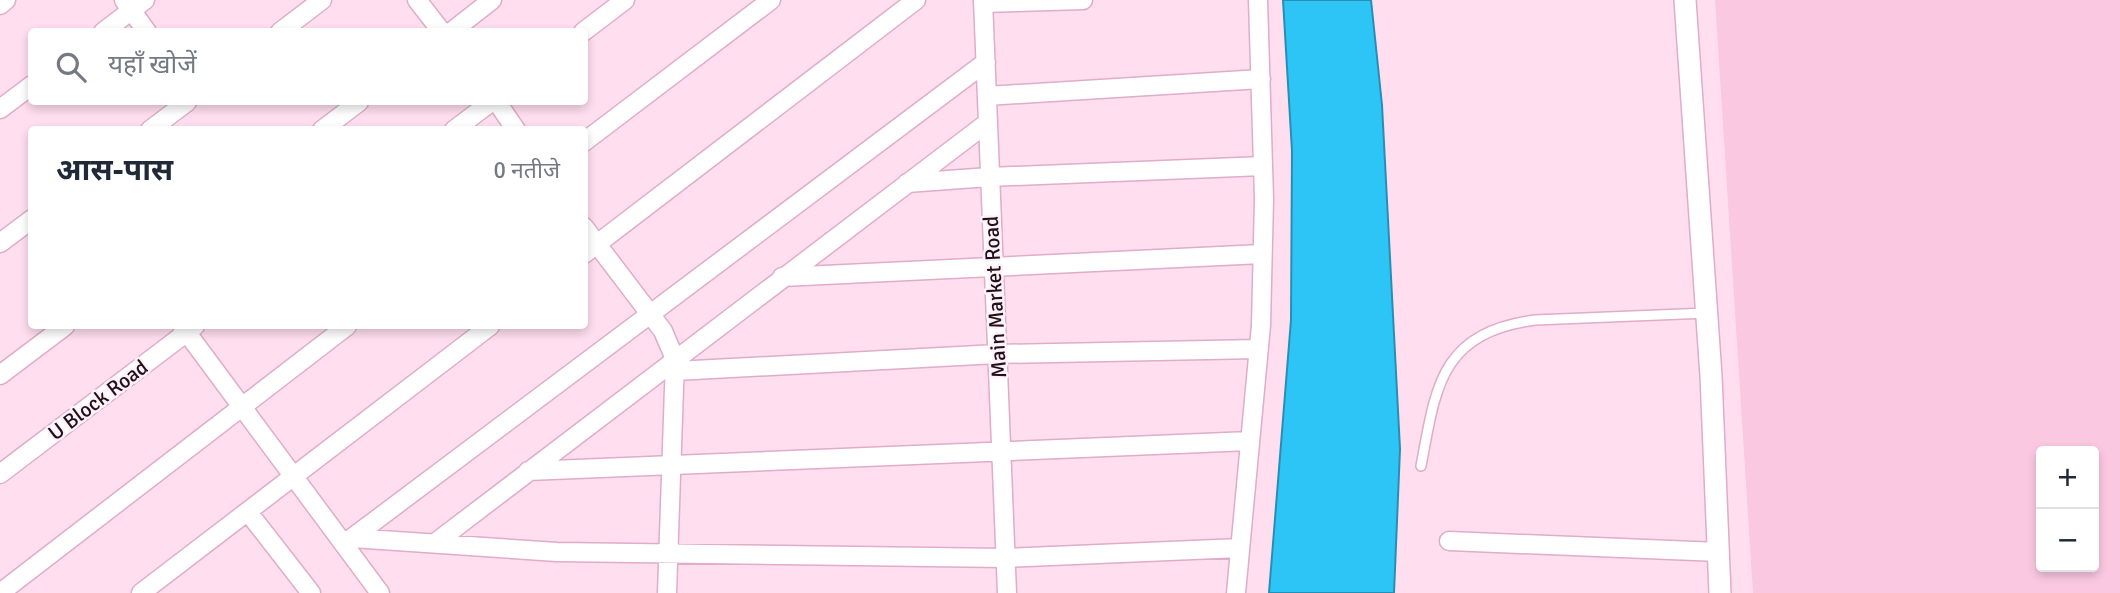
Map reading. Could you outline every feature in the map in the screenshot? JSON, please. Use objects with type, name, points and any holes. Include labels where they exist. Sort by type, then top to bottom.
[{"type":"street","points":[[0,5],[6,0]]},
{"type":"street","points":[[285,28],[322,0]]},
{"type":"street","points":[[417,0],[439,28]]},
{"type":"street","points":[[456,28],[492,0]]},
{"type":"street","points":[[588,28],[625,0]]},
{"type":"street","points":[[588,139],[771,0]]},
{"type":"street","points":[[667,593],[675,365],[669,341],[591,249],[916,0]]},
{"type":"street","points":[[983,1],[1083,0]]},
{"type":"street","points":[[1236,593],[1258,349],[1262,254],[1263,166],[1258,0]]},
{"type":"street","points":[[1685,0],[1707,313],[1720,593]]},
{"type":"street","name":"Main Market Road","points":[[983,1],[1007,593]]},
{"type":"street","points":[[107,28],[134,3],[144,28]]},
{"type":"street","points":[[348,540],[986,62]]},
{"type":"street","points":[[987,96],[1261,79]]},
{"type":"street","points":[[0,109],[28,88]]},
{"type":"street","points":[[155,126],[183,105]]},
{"type":"street","points":[[327,126],[355,105]]},
{"type":"street","points":[[459,126],[487,105]]},
{"type":"street","points":[[499,105],[513,126]]},
{"type":"street","points":[[435,543],[528,471],[675,365],[782,277],[988,123]]},
{"type":"street","points":[[907,183],[1263,166]]},
{"type":"street","points":[[0,243],[28,222]]},
{"type":"street","points":[[782,277],[1262,254]]},
{"type":"street","points":[[0,375],[61,329]]},
{"type":"street","name":"U Block Road","points":[[0,474],[188,329]]},
{"type":"street","points":[[190,329],[292,476],[348,540],[380,593]]},
{"type":"street","points":[[0,593],[343,329]]},
{"type":"street","points":[[141,593],[486,329]]},
{"type":"street","points":[[675,365],[998,354],[1258,349]]},
{"type":"street","points":[[528,471],[1250,441]]},
{"type":"street","points":[[248,512],[312,593]]},
{"type":"street","points":[[348,540],[557,552],[1004,558],[1240,548]]},
{"type":"street","points":[[1449,541],[1719,552]]},
{"type":"lane","points":[[1421,466],[1435,390],[1444,370],[1456,355],[1489,332],[1510,323],[1535,320],[1707,313]]},
{"type":"shaded area","points":[[1715,0],[2120,0],[2120,593],[1753,593]]},
{"type":"water","points":[[1283,0],[1371,0],[1382,105],[1400,449],[1394,593],[1269,593],[1291,320],[1292,151]]}]
